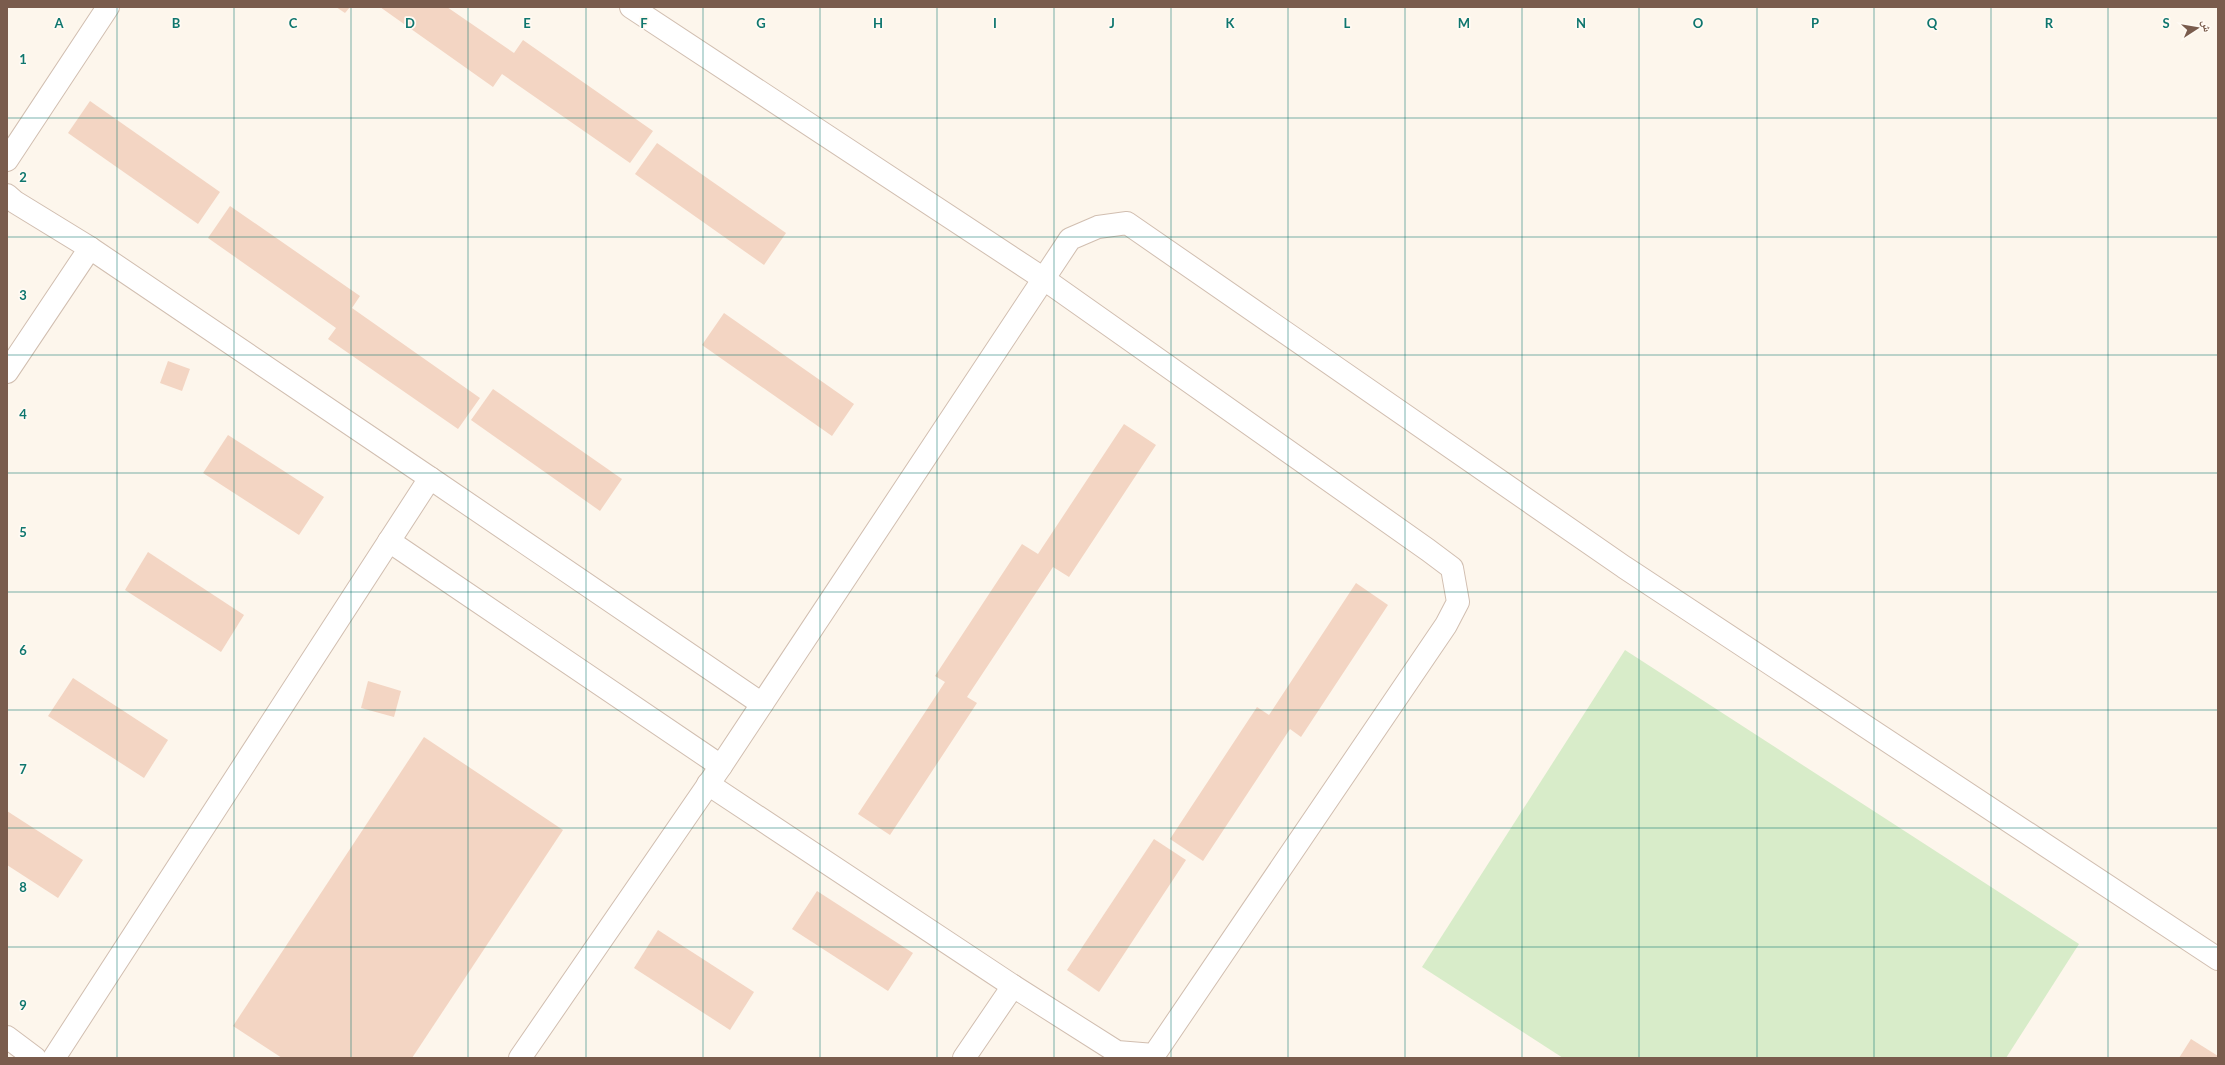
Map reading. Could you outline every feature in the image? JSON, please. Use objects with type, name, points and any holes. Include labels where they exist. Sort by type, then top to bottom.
[{"type":"street","points":[[7,160],[108,7]]},
{"type":"street","points":[[631,7],[1044,279],[1428,550],[1452,568],[1458,602],[1446,625],[1154,1055],[1118,1052],[1013,986],[708,784]]},
{"type":"street","points":[[7,195],[14,202],[90,248],[762,704]]},
{"type":"street","points":[[520,1058],[762,704],[1070,239],[1098,227],[1127,223],[1624,567],[2218,959]]},
{"type":"street","points":[[7,372],[90,248]]},
{"type":"street","points":[[54,1058],[430,478]]},
{"type":"street","points":[[389,541],[720,766]]},
{"type":"street","points":[[964,1058],[1013,986]]},
{"type":"street","points":[[7,1037],[35,1058]]},
{"type":"green space","points":[[1625,650],[2079,944],[2006,1058],[1563,1058],[1422,967]]},
{"type":"building","points":[[336,7],[350,7],[345,13]]},
{"type":"building","points":[[380,7],[447,7],[514,53],[523,40],[653,131],[630,163],[502,74],[493,87]]},
{"type":"building","points":[[90,101],[220,192],[198,224],[68,133]]},
{"type":"building","points":[[657,143],[786,233],[764,265],[635,174]]},
{"type":"building","points":[[230,206],[360,296],[352,308],[480,398],[458,429],[328,339],[336,328],[208,238]]},
{"type":"building","points":[[724,313],[854,404],[832,436],[702,345]]},
{"type":"building","points":[[168,361],[190,369],[182,391],[160,383]]},
{"type":"building","points":[[493,389],[622,479],[600,511],[471,420]]},
{"type":"building","points":[[1124,424],[1156,445],[1069,577],[1053,567],[967,697],[977,703],[890,835],[858,814],[945,682],[935,676],[1022,544],[1038,554]]},
{"type":"building","points":[[228,435],[324,497],[299,535],[203,473]]},
{"type":"building","points":[[148,552],[244,615],[221,652],[125,590]]},
{"type":"building","points":[[1356,583],[1388,605],[1301,737],[1290,729],[1203,861],[1170,839],[1257,707],[1269,715]]},
{"type":"building","points":[[73,678],[168,740],[144,778],[48,716]]},
{"type":"building","points":[[368,681],[401,691],[394,717],[361,708]]},
{"type":"building","points":[[424,737],[563,830],[412,1058],[282,1058],[233,1026]]},
{"type":"building","points":[[7,811],[83,860],[58,898],[7,865]]},
{"type":"building","points":[[1154,839],[1186,860],[1099,992],[1067,970]]},
{"type":"building","points":[[817,891],[913,953],[888,991],[792,929]]},
{"type":"building","points":[[658,930],[754,992],[730,1030],[634,968]]},
{"type":"building","points":[[2191,1039],[2218,1056],[2218,1058],[2179,1058]]}]
